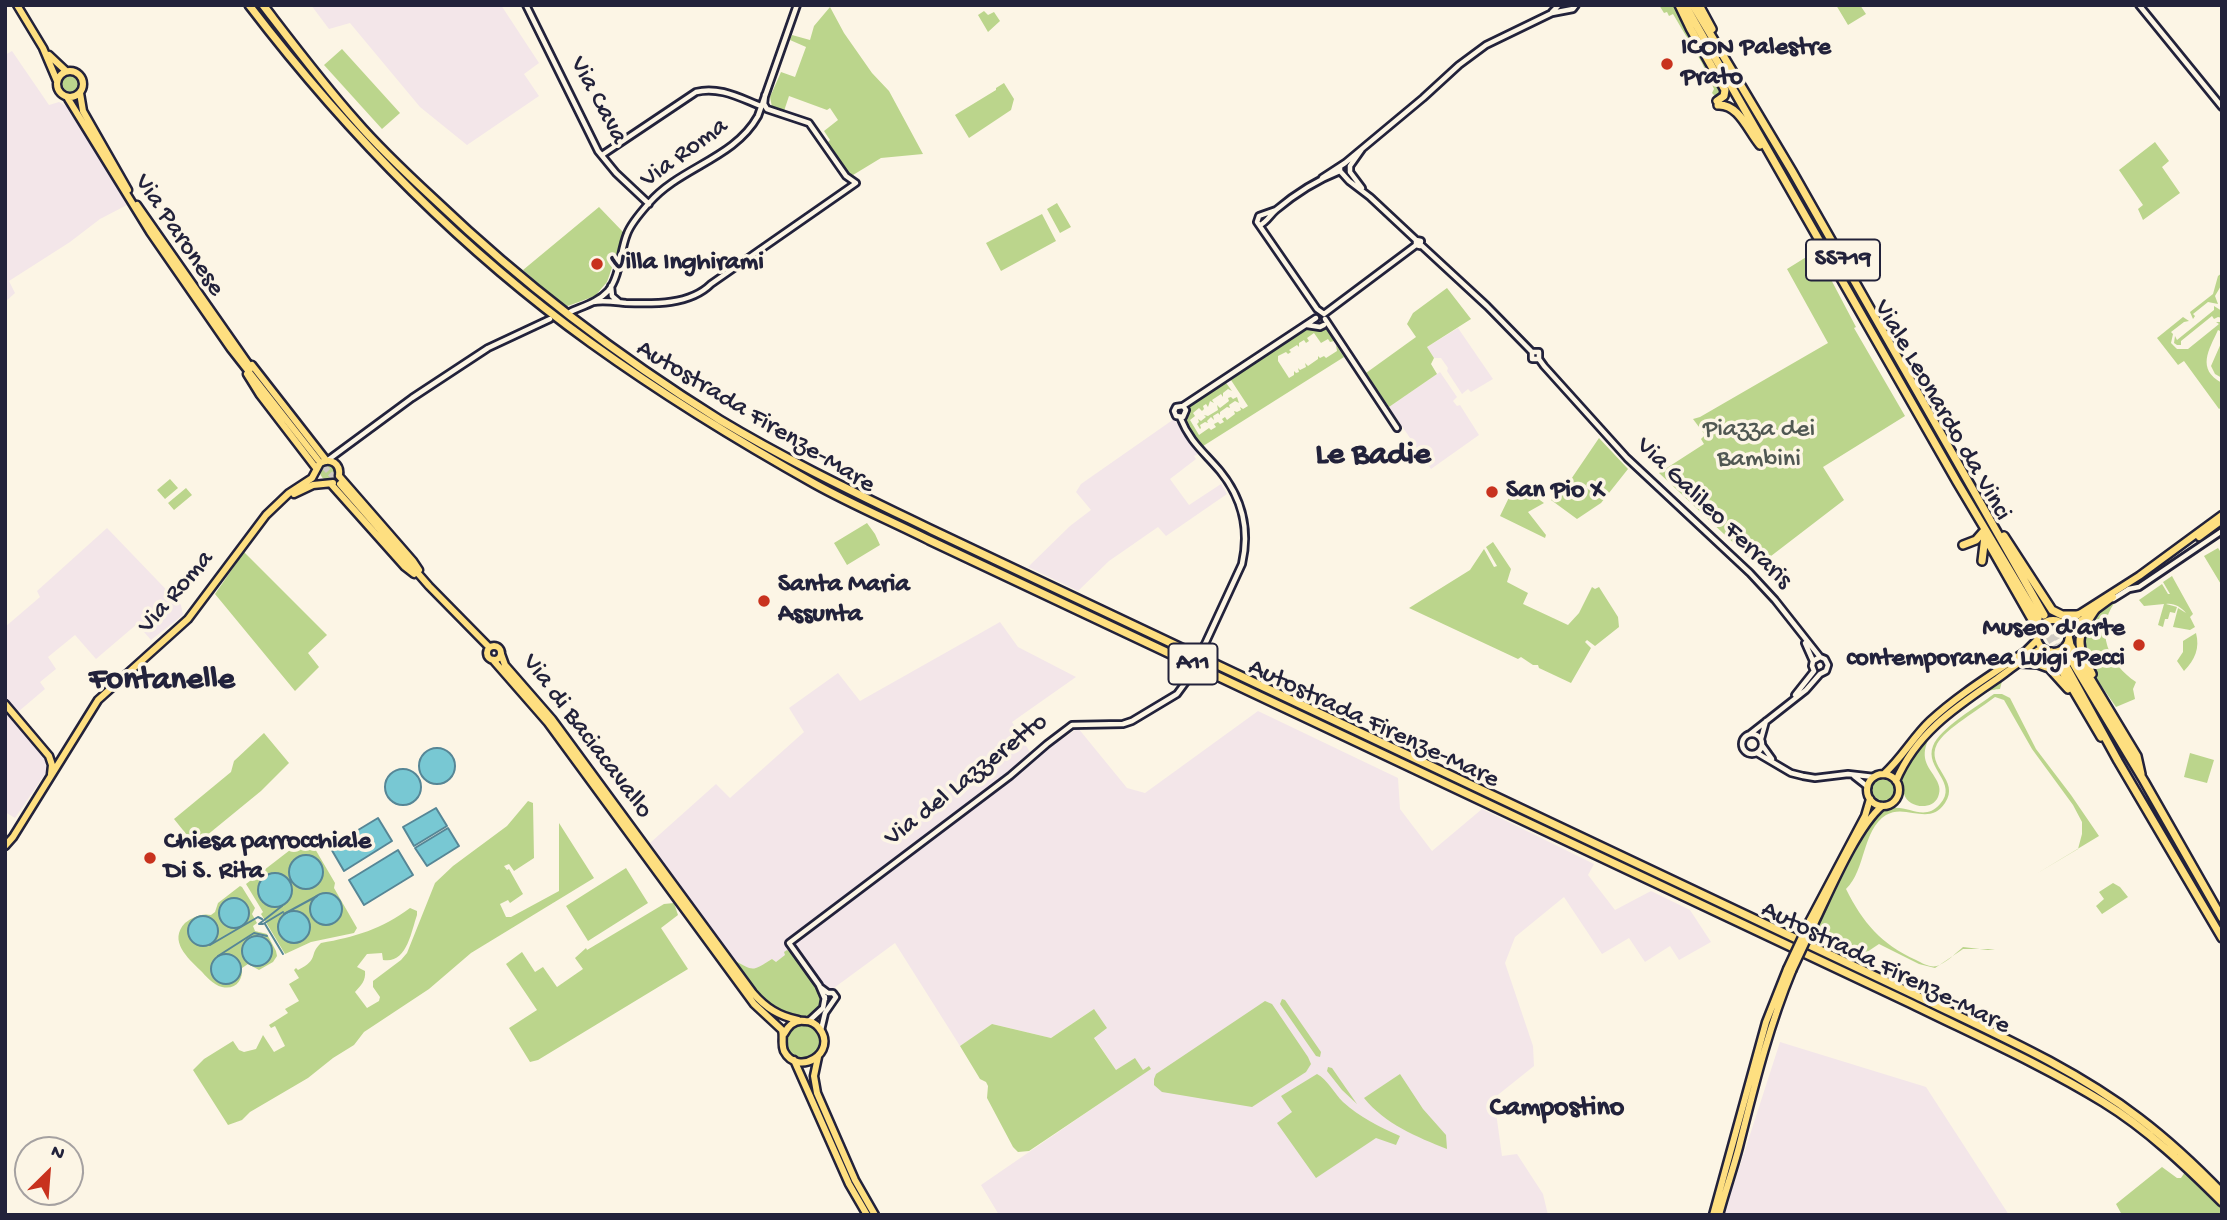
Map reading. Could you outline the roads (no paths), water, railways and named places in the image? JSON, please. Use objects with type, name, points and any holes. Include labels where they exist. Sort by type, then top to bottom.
[{"type":"highway","name":"Autostrada Firenze-Mare","points":[[249,5],[292,62],[350,127],[481,255],[589,341],[651,385],[720,428],[817,485],[929,540],[1912,1004],[2028,1062],[2104,1102],[2128,1119],[2171,1153],[2222,1202]]},
{"type":"highway","name":"Autostrada Firenze-Mare","points":[[263,5],[356,122],[487,250],[591,333],[722,421],[821,476],[932,530],[2032,1052],[2080,1079],[2139,1118],[2222,1193]]},
{"type":"highway","points":[[1679,5],[1725,90],[1724,96],[1717,103],[1736,112],[1772,159]]},
{"type":"highway","name":"Viale Leonardo da Vinci","points":[[1685,5],[1983,531],[2041,616],[1986,509],[1758,111],[1693,5]]},
{"type":"highway","points":[[1699,5],[1732,70]]},
{"type":"highway","points":[[1690,28],[1715,61]]},
{"type":"highway","points":[[1986,509],[2058,620]]},
{"type":"highway","points":[[1963,545],[1976,540],[1983,531]]},
{"type":"highway","points":[[1982,561],[1983,531]]},
{"type":"highway","points":[[1983,531],[2034,623],[2037,636]]},
{"type":"highway","points":[[2047,604],[2055,612],[2077,615]]},
{"type":"highway","points":[[2098,608],[2082,631],[2079,642],[2102,697]]},
{"type":"highway","points":[[2069,637],[2070,645],[2137,756],[2144,781]]},
{"type":"highway","points":[[2051,652],[2091,722]]},
{"type":"highway","points":[[2222,918],[2144,781],[2064,655],[2118,761],[2222,938]]},
{"type":"highway","points":[[2020,663],[2042,665],[2053,671],[2118,761]]},
{"type":"main road","name":"Via Paronese","points":[[17,5],[43,48],[59,91],[67,97],[150,232],[234,347]]},
{"type":"main road","name":"Via Paronese","points":[[43,48],[65,71],[74,71],[81,75],[83,111],[135,202],[265,391],[324,460]]},
{"type":"main road","points":[[57,81],[65,71]]},
{"type":"main road","points":[[67,97],[80,93]]},
{"type":"main road","points":[[234,347],[324,460],[336,464],[340,471],[339,480],[413,561],[429,586]]},
{"type":"main road","points":[[234,347],[260,395],[316,470],[318,479],[327,484],[405,567],[429,586]]},
{"type":"main road","name":"Via Roma","points":[[5,846],[99,698],[188,619],[266,515],[281,500],[309,480],[324,460]]},
{"type":"main road","name":"Via Roma","points":[[281,500],[313,485],[339,480]]},
{"type":"main road","points":[[2037,636],[2042,648],[2051,652],[2061,650],[2076,625],[2185,548],[2222,517]]},
{"type":"main road","points":[[1713,1215],[1763,1032],[1789,970],[1865,816],[1870,799],[1868,786],[1874,778],[1884,774],[1935,716],[2026,651],[2044,622],[2077,615],[2139,576],[2222,517]]},
{"type":"main road","name":"Via di Baciacavallo","points":[[429,586],[489,647]]},
{"type":"main road","points":[[2058,620],[2067,626],[2069,637]]},
{"type":"main road","name":"Via di Baciacavallo","points":[[489,647],[497,646],[505,665],[552,719],[638,843]]},
{"type":"main road","name":"Via di Baciacavallo","points":[[489,647],[486,654],[548,723],[638,843]]},
{"type":"main road","points":[[1896,781],[1909,755],[1933,726],[1961,703],[2042,648]]},
{"type":"main road","name":"Via di Baciacavallo","points":[[493,660],[498,659],[501,654]]},
{"type":"main road","points":[[5,704],[49,756],[52,769],[49,779]]},
{"type":"main road","points":[[49,756],[57,758],[66,752]]},
{"type":"main road","points":[[1870,799],[1882,806],[1897,800],[1899,790],[1896,781],[1884,774]]},
{"type":"main road","points":[[1813,921],[1871,817],[1882,806]]},
{"type":"main road","points":[[638,843],[754,1004],[784,1034]]},
{"type":"main road","points":[[638,843],[763,1005],[775,1013],[809,1021],[821,1030],[824,1044],[814,1076],[817,1093],[855,1180],[876,1215]]},
{"type":"main road","points":[[1719,1215],[1762,1055],[1789,970]]},
{"type":"main road","points":[[800,1021],[791,1024],[784,1034],[784,1050],[794,1060],[838,1161],[867,1215]]},
{"type":"main road","points":[[794,1060],[804,1063],[818,1057]]},
{"type":"street","name":"Via Cava","points":[[526,5],[602,155],[625,183],[649,204]]},
{"type":"street","name":"Via Roma","points":[[570,312],[593,302],[611,285],[628,231],[649,204],[664,189],[738,141],[750,129],[764,107],[765,95],[797,5]]},
{"type":"street","points":[[1552,13],[1561,5],[1569,9]]},
{"type":"street","points":[[1398,428],[1265,234],[1263,221],[1322,178],[1344,169],[1362,149],[1486,45],[1552,13],[1573,9],[1576,5]]},
{"type":"street","points":[[2139,5],[2222,107]]},
{"type":"street","points":[[593,302],[645,304],[680,300],[701,293],[856,183],[846,176],[809,123],[722,91],[708,89],[696,92],[602,155]]},
{"type":"street","name":"Via Galileo Ferraris","points":[[1344,169],[1532,352],[1539,352],[1539,359],[1627,458],[1775,600],[1802,636]]},
{"type":"street","points":[[1185,406],[1321,316],[1418,243]]},
{"type":"street","points":[[611,285],[612,296],[620,303]]},
{"type":"street","points":[[1306,325],[1316,326],[1321,316]]},
{"type":"street","name":"Via Roma","points":[[324,460],[488,348],[550,319]]},
{"type":"street","name":"Via del Lazzeretto","points":[[1177,406],[1185,406],[1186,412],[1181,417],[1175,415],[1177,406]]},
{"type":"street","name":"Via del Lazzeretto","points":[[818,985],[789,943],[1010,776],[1072,725],[1123,724],[1132,721],[1177,694],[1191,675],[1242,564],[1245,525],[1243,511],[1232,488],[1198,449],[1181,417]]},
{"type":"street","points":[[336,464],[340,451]]},
{"type":"street","points":[[2098,608],[2129,589],[2139,587],[2222,531]]},
{"type":"street","points":[[1802,636],[1820,657],[1825,659],[1828,667],[1806,690],[1743,740],[1743,748],[1749,754],[1757,753],[1791,773],[1815,778],[1850,774],[1874,778]]},
{"type":"street","points":[[1802,636],[1813,661],[1814,671],[1820,674]]},
{"type":"street","points":[[1813,661],[1820,657]]},
{"type":"street","points":[[1788,703],[1814,671]]},
{"type":"street","points":[[1757,753],[1766,721]]},
{"type":"street","points":[[1751,734],[1756,735],[1762,742],[1775,763]]},
{"type":"street","points":[[1850,774],[1868,786]]},
{"type":"street","points":[[818,985],[828,993],[834,993],[836,997],[825,1013],[821,1030]]},
{"type":"street","points":[[818,985],[825,999]]},
{"type":"street","points":[[809,1021],[820,1012],[828,993]]},
{"type":"water","points":[[437,748],[450,753],[455,766],[450,779],[437,784],[424,779],[419,766],[424,753]]},
{"type":"water","points":[[403,769],[416,774],[421,787],[416,800],[403,805],[390,800],[385,787],[390,774]]},
{"type":"water","points":[[436,808],[447,826],[414,846],[403,827]]},
{"type":"water","points":[[378,818],[392,841],[344,871],[330,847]]},
{"type":"water","points":[[448,828],[459,846],[427,866],[415,848]]},
{"type":"water","points":[[398,850],[413,875],[364,905],[349,880]]},
{"type":"water","points":[[306,855],[318,860],[323,872],[318,884],[306,889],[294,884],[289,872],[294,860]]},
{"type":"water","points":[[275,873],[287,878],[292,890],[287,902],[275,907],[263,902],[258,890],[263,878]]},
{"type":"water","points":[[326,893],[337,898],[342,909],[337,920],[326,925],[315,920],[310,909],[315,898]]},
{"type":"water","points":[[234,898],[245,902],[249,913],[245,924],[234,928],[223,924],[219,913],[223,902]]},
{"type":"water","points":[[294,911],[305,916],[310,927],[305,938],[294,943],[283,938],[278,927],[283,916]]},
{"type":"water","points":[[203,916],[214,920],[218,931],[214,942],[203,946],[192,942],[188,931],[192,920]]},
{"type":"water","points":[[257,936],[268,940],[272,951],[268,962],[257,966],[246,962],[242,951],[246,940]]},
{"type":"water","points":[[226,954],[237,958],[241,969],[237,980],[226,984],[215,980],[211,969],[215,958]]},
{"type":"waterway","points":[[284,914],[317,896]]},
{"type":"waterway","points":[[259,924],[282,906]]},
{"type":"waterway","points":[[259,924],[283,912]]},
{"type":"waterway","points":[[210,945],[258,917],[262,919]]},
{"type":"waterway","points":[[265,924],[283,954]]},
{"type":"waterway","points":[[218,956],[254,933],[267,936]]},
{"type":"tunnel","points":[[318,460],[340,484]]},
{"type":"tunnel","points":[[2044,615],[2067,653]]},
{"type":"tunnel","points":[[2038,618],[2061,657]]},
{"type":"place","name":"ICON Palestre Prato","points":[[1667,64]]},
{"type":"place","name":"Villa Inghirami","points":[[597,264]]},
{"type":"place","name":"San Pio X","points":[[1492,492]]},
{"type":"place","name":"Santa Maria Assunta","points":[[764,601]]},
{"type":"place","name":"Museo d'arte contemporanea Luigi Pecci","points":[[2139,645]]},
{"type":"place","name":"Chiesa parrocchiale Di S. Rita","points":[[150,858]]},
{"type":"district","name":"Le Badie","points":[[1373,457]]},
{"type":"district","name":"Fontanelle","points":[[162,682]]},
{"type":"district","name":"Campostino","points":[[1557,1110]]},
{"type":"park label","name":"Piazza dei Bambini","points":[[1759,446]]}]
